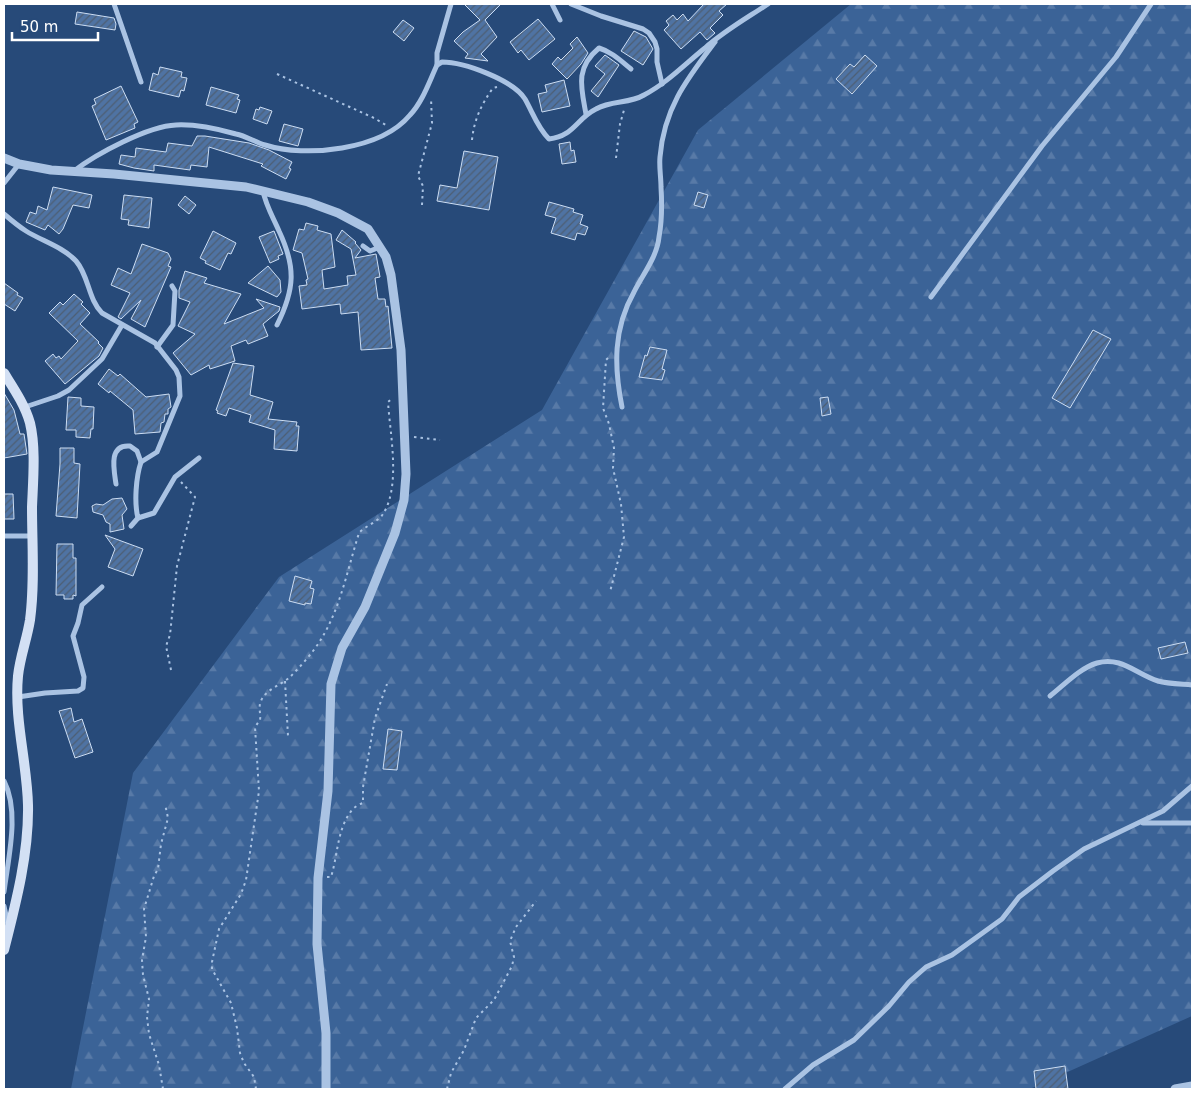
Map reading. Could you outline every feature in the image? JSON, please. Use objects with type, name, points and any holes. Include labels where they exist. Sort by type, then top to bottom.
[{"type":"main road","points":[[4,373],[24,408],[30,425],[33,454],[30,620],[18,676],[18,697],[27,787],[27,832],[4,950]]},
{"type":"street","points":[[114,4],[141,82]]},
{"type":"street","points":[[73,171],[90,159],[146,132],[176,125],[237,134],[264,145],[285,150],[330,150],[372,140],[394,130],[410,116],[419,104],[437,65],[437,53],[452,4]]},
{"type":"street","points":[[552,4],[560,20]]},
{"type":"street","points":[[570,4],[643,29],[649,33],[657,49],[657,62],[662,84]]},
{"type":"street","points":[[437,65],[442,62],[448,62],[509,83],[525,99],[540,130],[549,139],[566,135],[586,114],[605,104],[632,101],[646,94],[662,84],[720,36],[768,4]]},
{"type":"street","points":[[931,297],[1042,146],[1116,57],[1151,4]]},
{"type":"street","points":[[622,407],[616,377],[616,345],[633,292],[647,272],[660,238],[660,158],[666,123],[680,91],[720,36]]},
{"type":"street","points":[[586,114],[580,80],[586,61],[599,48],[613,54],[631,69]]},
{"type":"street","points":[[4,158],[19,164],[51,170],[208,182],[263,191],[308,202],[338,213],[368,229],[386,257],[391,275],[401,350],[406,474],[404,500],[395,533],[365,607],[342,648],[331,684],[328,792],[318,878],[317,944],[326,1033],[326,1089]]},
{"type":"street","points":[[4,183],[19,164]]},
{"type":"street","points":[[263,191],[266,204],[280,232],[292,268],[285,310],[277,325]]},
{"type":"street","points":[[4,214],[76,261],[96,307],[102,313],[143,336],[157,347],[176,370],[179,377],[180,396],[157,452],[140,462]]},
{"type":"street","points":[[363,246],[370,251],[380,247]]},
{"type":"street","points":[[157,347],[173,325],[175,291],[172,286]]},
{"type":"street","points":[[24,408],[69,390],[102,359],[122,325]]},
{"type":"street","points":[[116,484],[114,462],[118,449],[130,446],[137,451],[140,462],[137,473],[136,511],[138,518]]},
{"type":"street","points":[[131,526],[138,518],[154,513],[175,477],[199,458]]},
{"type":"street","points":[[4,536],[32,536]]},
{"type":"street","points":[[18,697],[52,692],[78,691],[82,688],[84,677],[73,636],[82,605],[102,587]]},
{"type":"street","points":[[1050,696],[1079,673],[1095,664],[1106,661],[1115,661],[1159,681],[1192,685]]},
{"type":"street","points":[[4,781],[12,812],[10,848],[4,892]]},
{"type":"street","points":[[785,1089],[813,1065],[854,1040],[889,1006],[909,982],[926,967],[952,955],[1002,919],[1019,898],[1053,870],[1084,849],[1163,811],[1192,786]]},
{"type":"street","points":[[1140,822],[1192,823]]},
{"type":"street","points":[[4,906],[9,929]]},
{"type":"street","points":[[1175,1089],[1192,1086]]},
{"type":"path","points":[[277,74],[374,118],[394,130]]},
{"type":"path","points":[[422,206],[423,186],[418,176],[432,123],[429,81]]},
{"type":"path","points":[[472,140],[473,127],[478,112],[493,88],[509,83]]},
{"type":"path","points":[[616,158],[621,116],[632,101]]},
{"type":"path","points":[[610,592],[624,537],[621,504],[613,468],[614,448],[609,424],[603,408],[606,360],[616,345]]},
{"type":"path","points":[[256,1089],[254,1077],[244,1063],[240,1053],[231,1003],[212,969],[212,962],[219,929],[241,894],[246,880],[259,791],[255,728],[260,720],[259,707],[261,700],[266,694],[297,670],[332,620],[342,593],[359,533],[382,515],[394,481],[388,402],[403,390]]},
{"type":"path","points":[[405,434],[416,438],[440,440]]},
{"type":"path","points":[[170,670],[166,646],[170,635],[178,566],[195,498],[175,477]]},
{"type":"path","points":[[284,681],[288,736]]},
{"type":"path","points":[[318,878],[332,877],[336,849],[342,831],[354,808],[364,803],[363,787],[375,718],[387,684]]},
{"type":"path","points":[[162,1089],[159,1065],[149,1034],[149,999],[143,975],[142,960],[146,937],[144,909],[158,869],[161,844],[168,818],[165,804]]},
{"type":"path","points":[[447,1089],[451,1073],[464,1050],[476,1018],[494,1000],[512,966],[514,956],[510,942],[516,927],[536,901]]},
{"type":"green space","points":[[851,4],[1192,4],[1192,1016],[1032,1088],[71,1089],[133,773],[279,577],[542,410],[698,130]]},
{"type":"building","points":[[464,4],[501,4],[485,20],[497,37],[481,54],[488,61],[465,58],[468,54],[454,41],[480,20]]},
{"type":"building","points":[[704,4],[727,4],[719,11],[723,15],[710,28],[715,33],[707,40],[700,32],[681,49],[664,30],[669,25],[666,21],[673,15],[677,20],[683,14],[688,21]]},
{"type":"building","points":[[77,12],[114,18],[115,30],[75,24]]},
{"type":"building","points":[[538,19],[555,39],[529,60],[521,50],[518,53],[510,42]]},
{"type":"building","points":[[403,20],[414,28],[404,41],[393,32]]},
{"type":"building","points":[[634,31],[646,37],[653,49],[643,65],[621,51]]},
{"type":"building","points":[[577,37],[588,53],[567,79],[552,64],[558,57],[561,60],[573,48],[570,44]]},
{"type":"building","points":[[605,55],[619,65],[598,97],[591,91],[605,74],[595,66]]},
{"type":"building","points":[[865,55],[877,66],[852,94],[836,79],[850,64],[854,67]]},
{"type":"building","points":[[160,67],[182,72],[181,77],[187,78],[184,91],[181,90],[179,97],[149,90],[153,73],[158,75]]},
{"type":"building","points":[[564,80],[570,106],[542,112],[538,94],[547,92],[545,85]]},
{"type":"building","points":[[121,86],[138,122],[134,124],[135,128],[106,140],[92,106],[96,104],[94,99]]},
{"type":"building","points":[[211,87],[239,95],[237,99],[240,100],[236,113],[206,105]]},
{"type":"building","points":[[260,107],[272,111],[267,124],[253,119],[256,109],[259,110]]},
{"type":"building","points":[[284,124],[303,129],[298,146],[279,141]]},
{"type":"building","points":[[197,136],[249,143],[269,150],[292,162],[289,168],[291,169],[286,179],[261,166],[263,164],[209,147],[207,167],[191,165],[190,170],[154,165],[154,171],[119,164],[121,155],[135,157],[136,148],[166,152],[168,143],[192,146]]},
{"type":"building","points":[[570,142],[571,151],[574,150],[576,162],[562,164],[559,144]]},
{"type":"building","points":[[464,151],[498,157],[489,210],[437,201],[440,185],[457,188]]},
{"type":"building","points":[[53,187],[92,195],[89,208],[73,205],[59,234],[48,225],[45,230],[26,222],[30,212],[36,214],[38,206],[47,210]]},
{"type":"building","points":[[698,192],[708,195],[704,208],[694,205]]},
{"type":"building","points":[[124,195],[152,198],[149,228],[128,225],[129,220],[121,219]]},
{"type":"building","points":[[185,196],[196,205],[189,214],[178,205]]},
{"type":"building","points":[[549,202],[574,209],[573,212],[583,215],[580,224],[588,227],[585,235],[577,233],[575,240],[551,233],[556,218],[545,215]]},
{"type":"building","points":[[306,223],[318,226],[317,230],[331,234],[335,267],[322,270],[324,289],[348,285],[347,276],[356,275],[351,249],[336,240],[342,230],[356,242],[361,250],[355,258],[376,254],[380,277],[375,278],[378,299],[385,299],[386,307],[388,306],[392,348],[361,350],[358,312],[341,314],[340,304],[302,309],[299,286],[307,285],[306,280],[308,279],[302,253],[293,250],[299,229],[304,230]]},
{"type":"building","points":[[213,231],[236,243],[231,254],[228,253],[220,270],[205,263],[206,261],[200,258]]},
{"type":"building","points":[[274,231],[283,254],[278,256],[279,259],[270,263],[259,237]]},
{"type":"building","points":[[142,244],[168,253],[171,259],[168,266],[171,267],[145,327],[131,319],[141,300],[121,319],[118,317],[130,293],[111,285],[118,268],[131,274]]},
{"type":"building","points":[[268,266],[280,280],[281,292],[277,297],[248,283]]},
{"type":"building","points":[[185,271],[207,278],[204,283],[241,294],[224,324],[264,308],[256,299],[280,307],[279,311],[263,324],[268,336],[248,344],[246,340],[231,346],[235,361],[210,369],[209,365],[191,375],[173,353],[195,334],[178,326],[190,302],[179,298],[179,290]]},
{"type":"building","points":[[4,283],[23,298],[15,311],[4,304]]},
{"type":"building","points":[[74,294],[83,302],[81,304],[90,313],[80,324],[103,348],[99,356],[65,384],[45,361],[53,354],[56,358],[59,356],[61,359],[78,341],[49,313],[60,302],[63,305]]},
{"type":"building","points":[[1093,330],[1111,339],[1070,408],[1052,398]]},
{"type":"building","points":[[650,347],[667,350],[662,369],[665,370],[662,380],[639,377],[645,355],[647,356]]},
{"type":"building","points":[[233,363],[254,366],[250,395],[273,402],[268,419],[297,422],[296,426],[299,426],[297,451],[274,449],[275,430],[249,422],[251,415],[229,408],[226,416],[217,413],[218,411],[216,410]]},
{"type":"building","points":[[109,369],[118,376],[120,374],[146,397],[169,394],[171,407],[168,409],[168,414],[165,414],[164,422],[161,423],[160,432],[135,434],[133,410],[110,391],[109,393],[98,384]]},
{"type":"building","points":[[4,393],[14,410],[20,434],[24,434],[27,454],[4,458]]},
{"type":"building","points":[[68,397],[81,398],[81,406],[94,407],[93,429],[91,429],[90,438],[76,437],[76,430],[66,430]]},
{"type":"building","points":[[828,397],[831,414],[822,416],[820,398]]},
{"type":"building","points":[[60,448],[74,448],[74,463],[80,464],[77,518],[56,516]]},
{"type":"building","points":[[4,494],[13,494],[14,519],[4,519]]},
{"type":"building","points":[[122,498],[127,509],[122,515],[124,529],[110,532],[110,524],[106,522],[103,515],[93,512],[92,506],[96,504],[103,505],[112,499]]},
{"type":"building","points":[[105,535],[143,549],[133,576],[108,567],[115,549]]},
{"type":"building","points":[[57,544],[73,544],[73,558],[76,558],[76,596],[73,595],[73,599],[64,599],[64,595],[56,595]]},
{"type":"building","points":[[295,576],[312,581],[310,588],[314,589],[311,604],[305,603],[305,605],[289,601]]},
{"type":"building","points":[[1185,642],[1188,653],[1161,659],[1158,648]]},
{"type":"building","points":[[71,708],[74,722],[82,719],[93,752],[75,758],[59,711]]},
{"type":"building","points":[[388,729],[402,731],[397,770],[383,769]]},
{"type":"building","points":[[1065,1066],[1068,1089],[1036,1089],[1034,1071]]}]
